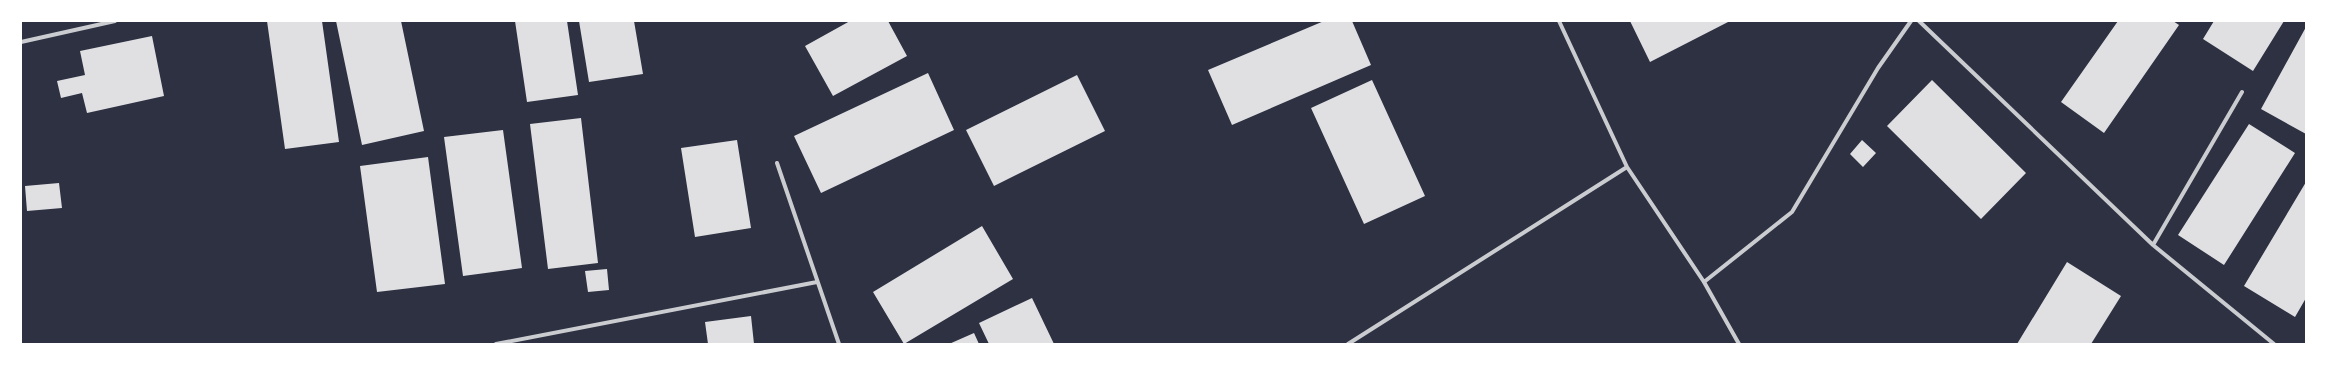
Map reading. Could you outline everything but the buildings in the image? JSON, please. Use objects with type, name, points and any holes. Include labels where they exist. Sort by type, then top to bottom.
[{"type":"street","points":[[21,42],[115,21]]},
{"type":"street","points":[[1559,21],[1627,167],[1704,282],[1739,344]]},
{"type":"street","points":[[1704,282],[1792,212],[1878,68],[1911,21]]},
{"type":"street","points":[[1919,21],[2154,245],[2274,344]]},
{"type":"street","points":[[2154,245],[2242,92]]},
{"type":"street","points":[[777,163],[817,282],[840,344]]},
{"type":"street","points":[[1348,344],[1627,167]]},
{"type":"street","points":[[496,344],[817,282]]}]
